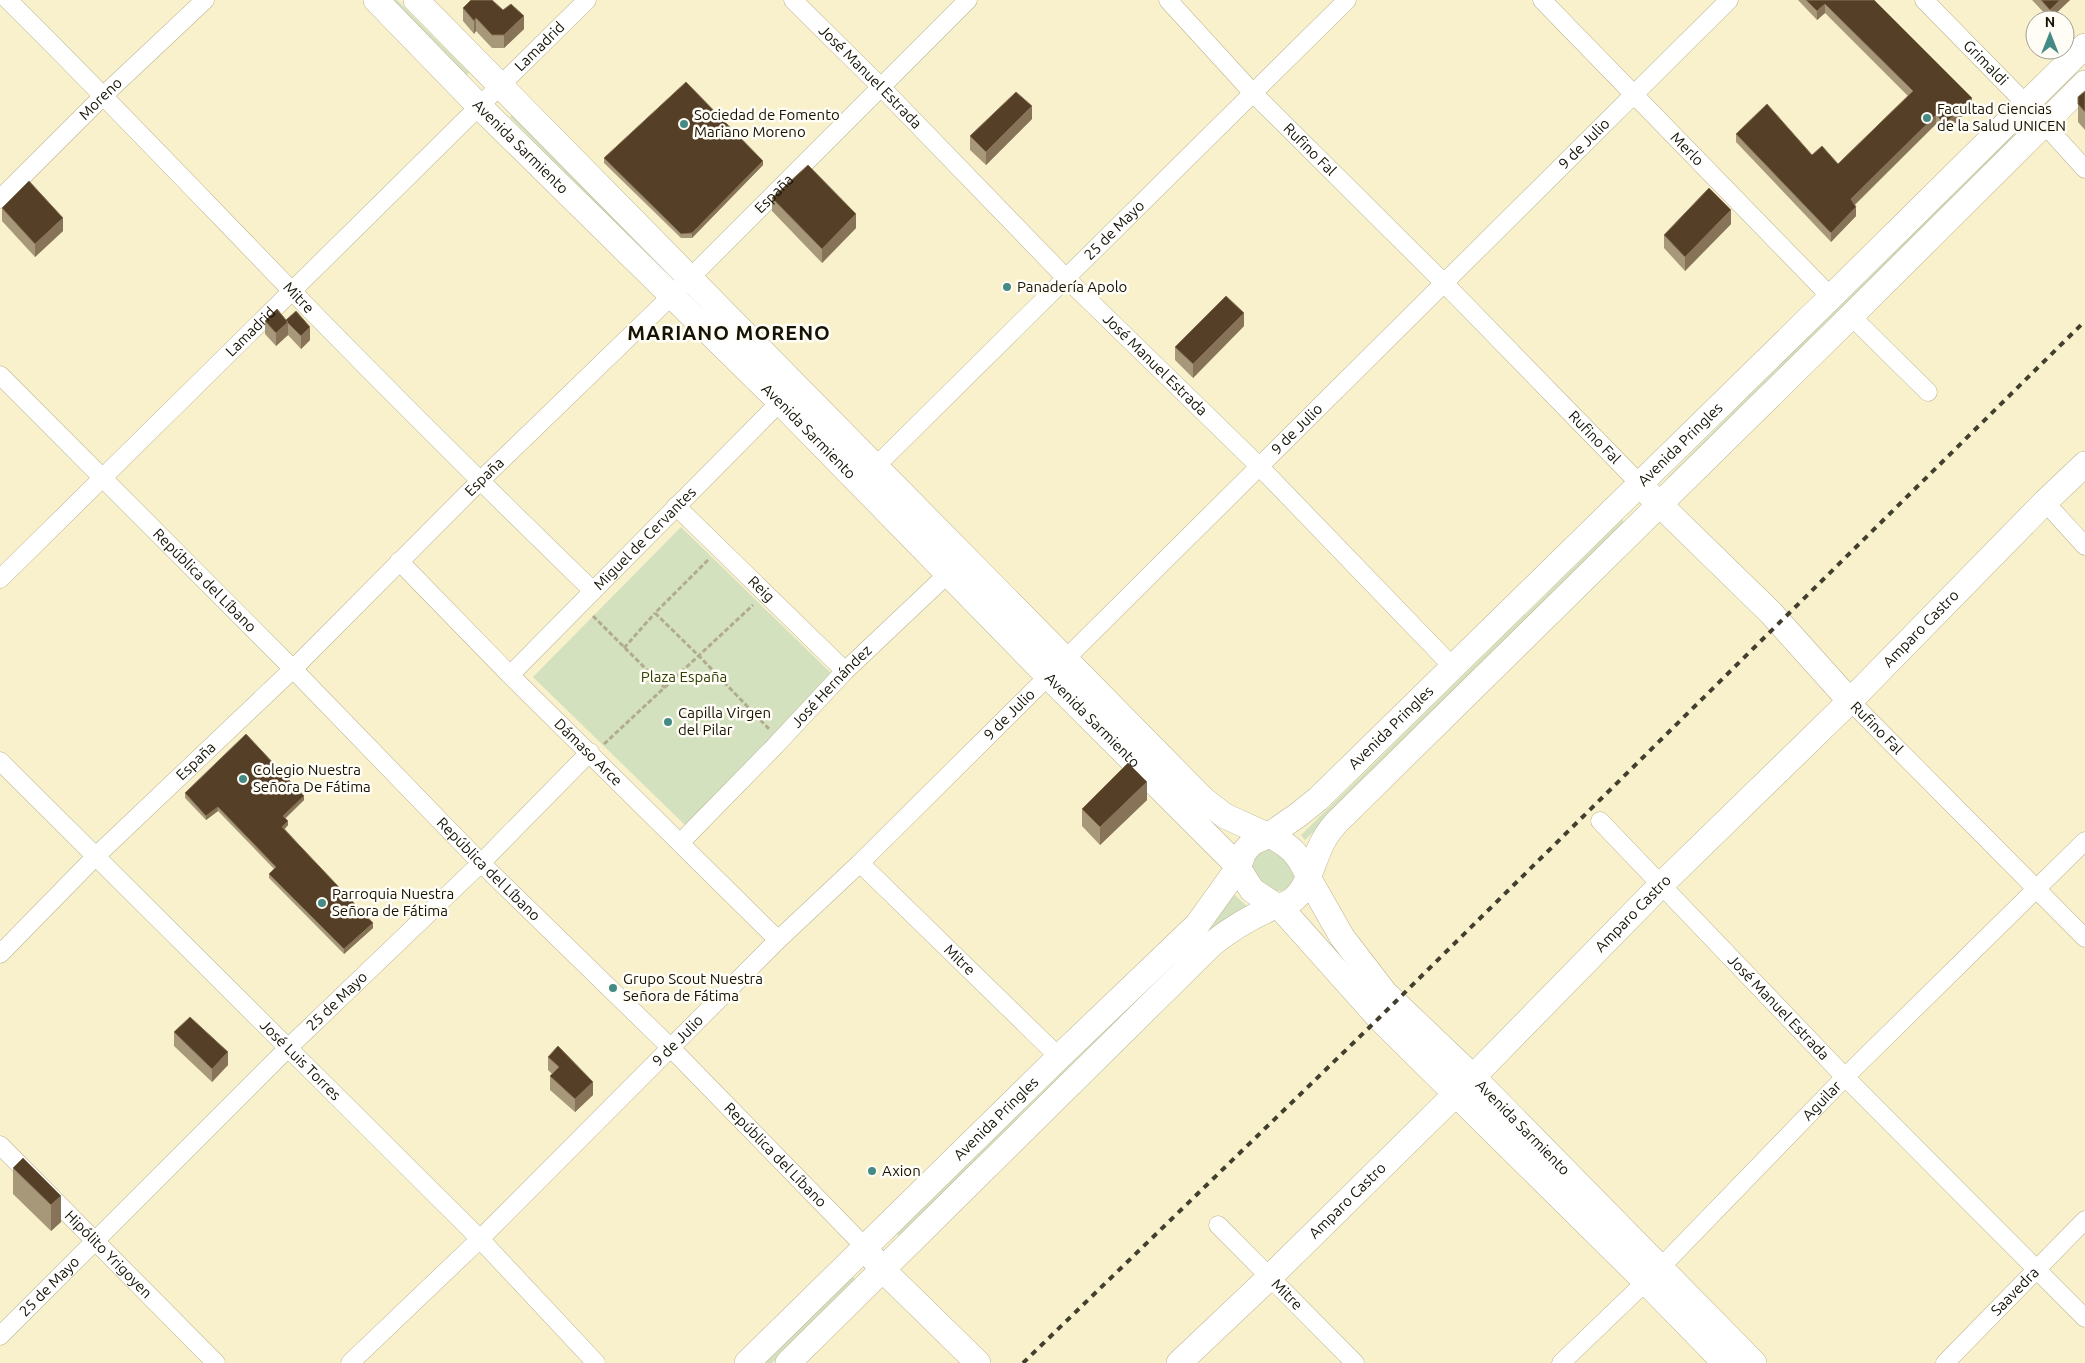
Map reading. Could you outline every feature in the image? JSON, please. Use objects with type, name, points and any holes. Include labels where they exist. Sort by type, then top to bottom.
[{"type":"main road","name":"Avenida Sarmiento","points":[[376,0],[480,107],[681,287],[957,566],[1065,658],[1204,800],[1225,816],[1268,835]]},
{"type":"main road","name":"Avenida Sarmiento","points":[[416,0],[501,86],[681,287],[780,402],[868,476]]},
{"type":"main road","name":"Avenida Pringles","points":[[1268,835],[1298,815],[1318,798],[2085,46]]},
{"type":"main road","name":"Avenida Pringles","points":[[1309,878],[1319,849],[1336,823],[1660,506],[2085,83]]},
{"type":"main road","name":"Amparo Castro","points":[[1179,1363],[1271,1276],[1473,1077],[1661,884],[1850,701],[2045,502],[2085,464]]},
{"type":"main road","name":"Rufino Fal","points":[[1639,483],[1660,506],[1771,613],[1850,701]]},
{"type":"main road","name":"Avenida Sarmiento","points":[[957,566],[1048,676],[1238,867]]},
{"type":"main road","points":[[1268,835],[1292,849],[1301,860],[1309,878],[1302,890],[1291,901],[1278,906],[1252,890],[1238,867],[1244,852],[1252,843],[1268,835]]},
{"type":"main road","name":"Avenida Pringles","points":[[747,1363],[1058,1057],[1197,925],[1238,867]]},
{"type":"main road","name":"Avenida Sarmiento","points":[[1309,878],[1342,937],[1385,993],[1473,1077],[1653,1275],[1725,1363]]},
{"type":"main road","name":"Avenida Sarmiento","points":[[1278,906],[1379,1018],[1455,1094],[1653,1275],[1754,1363]]},
{"type":"main road","name":"Avenida Pringles","points":[[788,1363],[1212,944],[1233,927],[1250,917],[1278,906]]},
{"type":"main road","name":"República del Líbano","points":[[864,1246],[883,1270],[978,1363]]},
{"type":"street","name":"Mitre","points":[[8,0],[104,95],[291,291],[480,481],[593,591]]},
{"type":"street","name":"Moreno","points":[[0,199],[104,95],[205,0]]},
{"type":"street","name":"Lamadrid","points":[[0,579],[480,107],[586,0]]},
{"type":"street","name":"José Manuel Estrada","points":[[793,0],[882,88],[1066,278],[1259,466],[1452,666]]},
{"type":"street","name":"España","points":[[0,954],[95,857],[292,669],[480,481],[681,287],[968,0]]},
{"type":"street","name":"Rufino Fal","points":[[1168,0],[1252,92],[1446,284],[1639,483]]},
{"type":"street","name":"25 de Mayo","points":[[868,476],[1346,0]]},
{"type":"street","name":"Merlo","points":[[1542,0],[1831,297]]},
{"type":"street","name":"9 de Julio","points":[[350,1363],[480,1239],[778,940],[860,863],[1259,466],[1446,284],[1729,0]]},
{"type":"street","name":"Grimaldi","points":[[1924,0],[2026,104],[2085,170]]},
{"type":"street","points":[[1851,316],[1928,392]]},
{"type":"street","name":"República del Líbano","points":[[0,375],[292,669],[481,863],[671,1048],[864,1246]]},
{"type":"street","name":"Miguel de Cervantes","points":[[510,675],[780,402]]},
{"type":"street","points":[[2045,502],[2085,546]]},
{"type":"street","name":"Reig","points":[[676,506],[845,671]]},
{"type":"street","name":"Dámaso Arce","points":[[399,561],[510,675],[596,749],[680,843],[778,940]]},
{"type":"street","name":"José Hernández","points":[[680,843],[845,671],[957,566]]},
{"type":"street","name":"Rufino Fal","points":[[1850,701],[2085,938]]},
{"type":"street","name":"25 de Mayo","points":[[0,1336],[288,1048],[481,863],[596,749]]},
{"type":"street","name":"José Luis Torres","points":[[0,761],[480,1239],[596,1363]]},
{"type":"street","name":"José Manuel Estrada","points":[[1600,821],[1845,1077],[2085,1318]]},
{"type":"street","name":"Aguilar","points":[[1562,1363],[1653,1275],[1845,1077],[2085,841]]},
{"type":"street","name":"Mitre","points":[[860,863],[1058,1057]]},
{"type":"street","name":"Hipólito Yrigoyen","points":[[0,1145],[216,1363]]},
{"type":"street","name":"Saavedra","points":[[1944,1363],[2085,1220]]},
{"type":"street","name":"Mitre","points":[[1218,1225],[1271,1276],[1355,1363]]},
{"type":"path","points":[[624,648],[655,613],[712,556]]},
{"type":"path","points":[[596,749],[665,688],[758,601]]},
{"type":"path","points":[[655,613],[776,735]]},
{"type":"path","points":[[593,616],[665,688]]},
{"type":"green space","points":[[392,0],[397,0],[469,73],[466,75]]},
{"type":"green space","points":[[513,114],[662,265],[659,268],[510,117]]},
{"type":"green space","points":[[2010,132],[2015,137],[1673,482],[1668,477]]},
{"type":"green space","points":[[1622,520],[1627,524],[1305,840],[1301,835]]},
{"type":"green space","name":"Plaza España","points":[[681,527],[834,676],[686,826],[533,677]]},
{"type":"green space","points":[[1263,849],[1278,854],[1290,866],[1294,873],[1292,886],[1283,891],[1272,890],[1264,886],[1256,878],[1250,869],[1255,852]]},
{"type":"green space","points":[[1229,890],[1249,908],[901,1238],[897,1234],[1213,925]]},
{"type":"green space","points":[[850,1274],[855,1279],[772,1363],[762,1363]]},
{"type":"building","points":[[471,0],[492,0],[503,10],[511,4],[524,16],[504,35],[492,35],[476,18],[474,21],[463,8]]},
{"type":"building","name":"Facultad Ciencias de la Salud UNICEN","points":[[1806,0],[1874,0],[1972,98],[1945,124],[1936,115],[1851,199],[1856,207],[1831,233],[1736,134],[1767,104],[1812,155],[1822,146],[1838,164],[1913,91],[1825,4],[1817,11]]},
{"type":"building","points":[[2041,0],[2060,0],[2050,10]]},
{"type":"building","name":"Sociedad de Fomento Mariano Moreno","points":[[686,82],[763,161],[692,233],[681,234],[604,158]]},
{"type":"building","points":[[2085,91],[2085,112],[2078,104],[2078,97]]},
{"type":"building","points":[[1016,92],[1032,106],[986,152],[970,136]]},
{"type":"building","points":[[808,165],[856,214],[822,249],[772,198]]},
{"type":"building","points":[[29,181],[63,218],[35,244],[2,208]]},
{"type":"building","points":[[1709,188],[1731,210],[1685,257],[1664,235]]},
{"type":"building","points":[[1226,296],[1244,313],[1193,364],[1175,347]]},
{"type":"building","points":[[277,309],[286,320],[296,311],[310,327],[301,336],[287,322],[276,333],[265,321]]},
{"type":"building","points":[[246,734],[304,796],[283,816],[288,821],[282,827],[373,923],[344,949],[269,874],[276,867],[218,807],[206,816],[185,793]]},
{"type":"building","points":[[1128,763],[1147,782],[1100,827],[1082,809]]},
{"type":"building","points":[[190,1017],[228,1052],[212,1069],[174,1032]]},
{"type":"building","points":[[558,1046],[593,1082],[575,1099],[550,1076],[559,1067],[548,1057]]},
{"type":"building","points":[[23,1158],[61,1196],[51,1205],[13,1168]]},
{"type":"railway","points":[[1023,1363],[1379,1018],[2085,321]]},
{"type":"place","name":"Facultad Ciencias de la Salud UNICEN","points":[[1927,118]]},
{"type":"place","name":"Sociedad de Fomento Mariano Moreno","points":[[684,124]]},
{"type":"place","name":"Panadería Apolo","points":[[1007,287]]},
{"type":"place","name":"Capilla Virgen del Pilar","points":[[668,722]]},
{"type":"place","name":"Colegio Nuestra Señora De Fátima","points":[[243,779]]},
{"type":"place","name":"Parroquia Nuestra Señora de Fátima","points":[[322,903]]},
{"type":"place","name":"Grupo Scout Nuestra Señora de Fátima","points":[[613,988]]},
{"type":"place","name":"Axion","points":[[872,1171]]},
{"type":"district","name":"MARIANO MORENO","points":[[729,333]]}]
